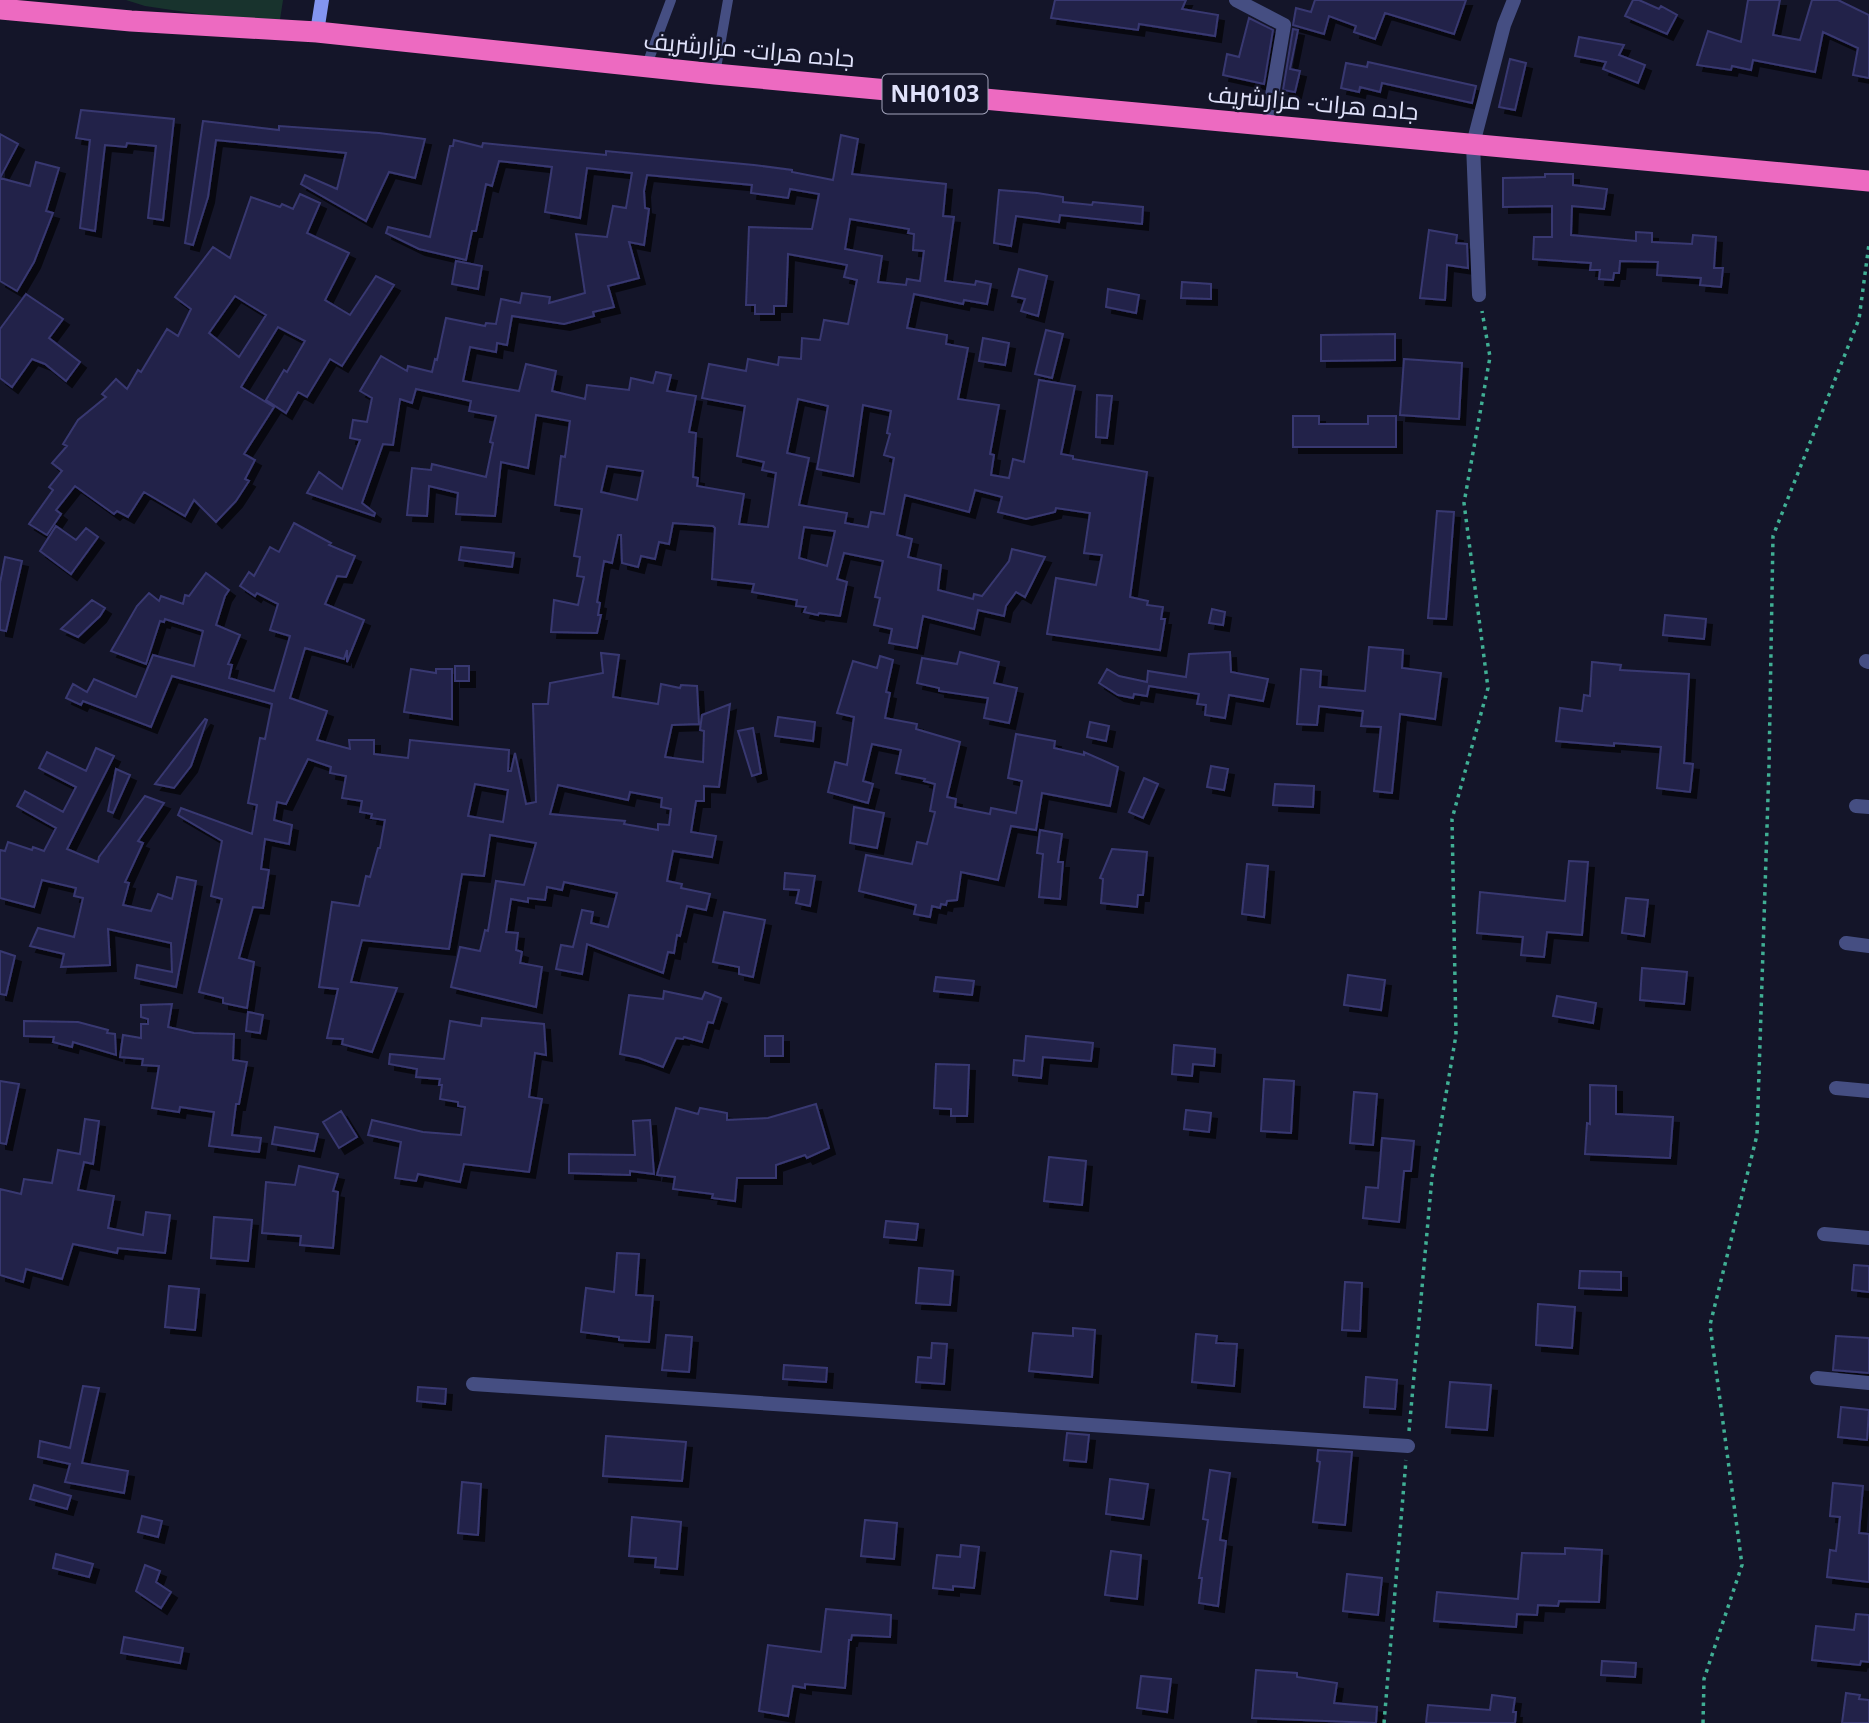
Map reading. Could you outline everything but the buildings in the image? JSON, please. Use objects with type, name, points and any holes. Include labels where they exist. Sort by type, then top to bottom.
[{"type":"highway","name":"جاده هرات- مزارشریف","points":[[0,9],[317,32],[715,74],[1869,181]]},
{"type":"street","points":[[317,32],[322,0]]},
{"type":"street","points":[[1236,0],[1284,25],[1267,125]]},
{"type":"street","points":[[1479,295],[1473,144],[1504,25],[1514,0]]},
{"type":"street","points":[[1846,943],[1869,946]]},
{"type":"street","points":[[1836,1087],[1869,1091]]},
{"type":"street","points":[[1824,1234],[1869,1238]]},
{"type":"street","points":[[1818,1378],[1869,1383]]},
{"type":"street","points":[[473,1384],[1408,1446]]},
{"type":"lane","points":[[646,67],[671,0]]},
{"type":"lane","points":[[715,74],[728,0]]},
{"type":"path","points":[[1703,1723],[1704,1679],[1742,1565],[1710,1325],[1757,1135],[1773,536],[1859,319],[1869,244]]},
{"type":"path","points":[[1384,1723],[1432,1177],[1456,1035],[1452,819],[1488,688],[1464,503],[1490,357],[1479,295]]},
{"type":"green space","points":[[126,0],[283,0],[279,26],[145,6]]}]
